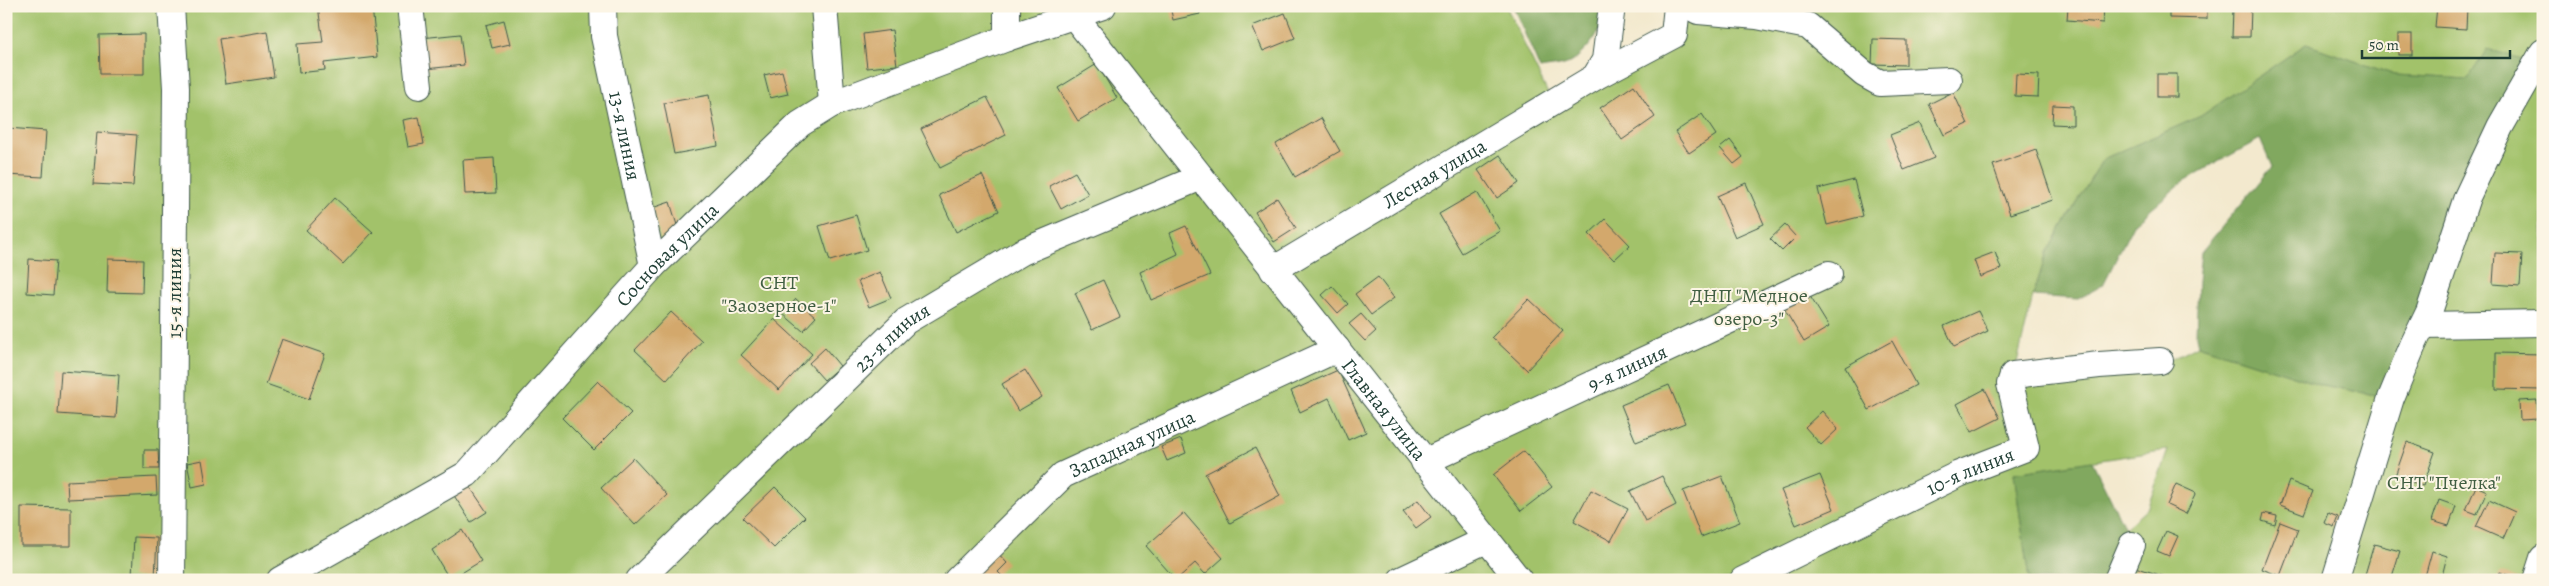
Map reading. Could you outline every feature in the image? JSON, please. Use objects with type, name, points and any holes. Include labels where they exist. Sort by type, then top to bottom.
[{"type":"street","name":"15-я линия","points":[[171,6],[176,88],[172,580]]},
{"type":"street","points":[[410,6],[419,86]]},
{"type":"street","name":"13-я линия","points":[[602,6],[604,36],[653,266]]},
{"type":"street","points":[[824,6],[832,104]]},
{"type":"street","points":[[1006,6],[1007,38]]},
{"type":"street","name":"Сосновая улица","points":[[280,580],[467,474],[653,266],[800,124],[832,104],[1007,38],[1103,6]]},
{"type":"street","points":[[1595,77],[1605,60],[1612,6]]},
{"type":"street","name":"Лесная улица","points":[[1273,270],[1595,77],[1674,35],[1677,6]]},
{"type":"street","points":[[1689,6],[1698,12],[1757,16],[1808,26],[1864,74],[1880,83],[1949,80]]},
{"type":"street","name":"Главная улица","points":[[1074,16],[1519,580]]},
{"type":"street","points":[[2335,580],[2391,398],[2429,312],[2467,197],[2500,126],[2541,56]]},
{"type":"street","name":"23-я линия","points":[[639,580],[906,321],[1022,252],[1201,177]]},
{"type":"street","name":"9-я линия","points":[[1424,462],[1829,274]]},
{"type":"street","points":[[2423,325],[2543,323]]},
{"type":"street","name":"Западная улица","points":[[957,580],[1063,476],[1336,349]]},
{"type":"street","name":"10-я линия","points":[[1743,580],[1771,574],[1959,474],[2026,448],[2010,384],[2014,375],[2099,365],[2160,361]]},
{"type":"street","points":[[1401,580],[1486,540]]},
{"type":"street","points":[[2117,580],[2132,545]]},
{"type":"street","points":[[2536,580],[2543,558]]},
{"type":"green space","points":[[6,6],[1506,6],[1552,102],[1651,50],[1677,6],[2543,6],[2543,580],[2105,580],[2125,528],[2147,509],[2168,450],[2014,473],[2029,580],[6,580]],"holes":[[[2306,44],[2395,75],[2468,79],[2391,398],[2322,385],[2198,345],[2168,361],[2014,375],[2033,296],[2047,252],[2103,159],[2201,116]]]},
{"type":"green space","points":[[1513,6],[1607,6],[1600,29],[1577,58],[1568,64],[1540,69]]},
{"type":"green space","points":[[2306,44],[2395,75],[2468,79],[2487,49],[2536,63],[2391,398],[2322,385],[2198,345],[2196,336],[2201,252],[2272,167],[2260,139],[2185,180],[2134,223],[2103,285],[2078,299],[2033,296],[2047,252],[2103,159],[2201,116]]},
{"type":"green space","points":[[2092,461],[2125,528],[2105,580],[2029,580],[2014,473]]},
{"type":"building","points":[[318,6],[372,6],[377,57],[324,63],[325,70],[299,73],[297,44],[323,42]]},
{"type":"building","points":[[1170,6],[1198,6],[1200,14],[1173,20]]},
{"type":"building","points":[[1414,6],[1430,6],[1430,7],[1416,12]]},
{"type":"building","points":[[2068,6],[2104,6],[2103,23],[2067,20]]},
{"type":"building","points":[[2169,6],[2207,6],[2207,19],[2169,18]]},
{"type":"building","points":[[2437,6],[2467,7],[2466,29],[2435,27]]},
{"type":"building","points":[[2233,8],[2251,8],[2250,37],[2232,37]]},
{"type":"building","points":[[1285,13],[1295,38],[1263,51],[1252,26]]},
{"type":"building","points":[[504,20],[510,44],[492,48],[486,25]]},
{"type":"building","points":[[892,30],[897,65],[867,68],[863,34]]},
{"type":"building","points":[[267,31],[274,77],[226,84],[219,39]]},
{"type":"building","points":[[144,34],[144,74],[100,74],[99,35]]},
{"type":"building","points":[[460,34],[464,65],[425,69],[421,38]]},
{"type":"building","points":[[2398,34],[2412,34],[2412,55],[2398,55]]},
{"type":"building","points":[[1873,39],[1906,40],[1906,65],[1872,64]]},
{"type":"building","points":[[1097,64],[1117,98],[1078,121],[1058,88]]},
{"type":"building","points":[[782,71],[788,94],[770,98],[764,75]]},
{"type":"building","points":[[2016,74],[2039,75],[2038,97],[2015,96]]},
{"type":"building","points":[[2157,74],[2177,74],[2177,97],[2157,97]]},
{"type":"building","points":[[6,80],[10,80],[10,110],[6,110]]},
{"type":"building","points":[[1634,85],[1655,117],[1622,140],[1600,108]]},
{"type":"building","points":[[1953,92],[1968,124],[1944,135],[1929,104]]},
{"type":"building","points":[[709,95],[718,146],[674,154],[664,103]]},
{"type":"building","points":[[987,97],[1006,135],[940,168],[921,129]]},
{"type":"building","points":[[2053,105],[2073,106],[2073,125],[2052,124]]},
{"type":"building","points":[[1702,114],[1716,135],[1689,153],[1675,132]]},
{"type":"building","points":[[419,117],[424,144],[408,147],[403,120]]},
{"type":"building","points":[[1321,118],[1340,151],[1295,177],[1276,144]]},
{"type":"building","points":[[1920,123],[1934,158],[1904,170],[1890,135]]},
{"type":"building","points":[[8,128],[46,131],[43,177],[6,175]]},
{"type":"building","points":[[97,132],[137,135],[133,186],[93,184]]},
{"type":"building","points":[[1730,140],[1743,157],[1734,164],[1720,148]]},
{"type":"building","points":[[2036,150],[2053,200],[2010,214],[1993,165]]},
{"type":"building","points":[[1500,155],[1519,183],[1497,198],[1478,170]]},
{"type":"building","points":[[494,158],[496,193],[465,194],[463,160]]},
{"type":"building","points":[[1075,172],[1088,194],[1061,209],[1049,186]]},
{"type":"building","points":[[982,175],[999,211],[956,232],[939,195]]},
{"type":"building","points":[[1854,180],[1863,216],[1827,225],[1818,189]]},
{"type":"building","points":[[1746,183],[1764,224],[1735,237],[1717,196]]},
{"type":"building","points":[[1477,192],[1500,231],[1462,253],[1439,214]]},
{"type":"building","points":[[335,198],[373,232],[343,264],[306,230]]},
{"type":"building","points":[[1277,198],[1296,228],[1274,242],[1255,212]]},
{"type":"building","points":[[670,202],[680,235],[661,240],[652,208]]},
{"type":"building","points":[[856,215],[867,250],[830,261],[819,226]]},
{"type":"building","points":[[1605,219],[1630,245],[1614,260],[1589,234]]},
{"type":"building","points":[[1785,225],[1796,237],[1782,251],[1770,239]]},
{"type":"building","points":[[1186,226],[1210,275],[1151,300],[1140,272],[1178,254],[1170,233]]},
{"type":"building","points":[[1995,252],[2001,269],[1980,277],[1974,260]]},
{"type":"building","points":[[2495,253],[2522,254],[2520,286],[2493,284]]},
{"type":"building","points":[[29,259],[56,261],[53,295],[27,293]]},
{"type":"building","points":[[108,259],[143,260],[142,293],[107,292]]},
{"type":"building","points":[[880,272],[891,298],[869,307],[858,281]]},
{"type":"building","points":[[1378,277],[1394,298],[1371,315],[1355,294]]},
{"type":"building","points":[[1103,280],[1120,317],[1092,330],[1075,293]]},
{"type":"building","points":[[1332,286],[1348,304],[1338,313],[1322,295]]},
{"type":"building","points":[[1808,293],[1829,327],[1804,342],[1783,307]]},
{"type":"building","points":[[796,299],[816,317],[803,331],[783,314]]},
{"type":"building","points":[[1529,299],[1563,331],[1527,370],[1492,337]]},
{"type":"building","points":[[1978,311],[1988,331],[1954,347],[1944,326]]},
{"type":"building","points":[[671,312],[702,341],[667,380],[635,350]]},
{"type":"building","points":[[1361,314],[1376,331],[1365,341],[1349,324]]},
{"type":"building","points":[[774,319],[812,354],[779,390],[741,355]]},
{"type":"building","points":[[282,339],[325,354],[309,399],[266,384]]},
{"type":"building","points":[[1892,341],[1916,385],[1869,410],[1845,367]]},
{"type":"building","points":[[825,348],[840,366],[824,380],[809,363]]},
{"type":"building","points":[[2496,353],[2542,354],[2541,390],[2496,389]]},
{"type":"building","points":[[1025,370],[1042,397],[1018,411],[1002,384]]},
{"type":"building","points":[[1338,370],[1366,432],[1348,440],[1329,398],[1300,412],[1291,391]]},
{"type":"building","points":[[61,371],[119,375],[116,418],[58,414]]},
{"type":"building","points":[[598,381],[631,413],[594,450],[562,418]]},
{"type":"building","points":[[1669,385],[1685,423],[1636,442],[1621,405]]},
{"type":"building","points":[[1985,389],[2000,418],[1972,432],[1957,404]]},
{"type":"building","points":[[2537,400],[2538,419],[2520,420],[2519,401]]},
{"type":"building","points":[[1822,411],[1838,429],[1821,445],[1805,427]]},
{"type":"building","points":[[1181,439],[1186,453],[1167,461],[1161,447]]},
{"type":"building","points":[[2407,442],[2435,452],[2423,486],[2395,476]]},
{"type":"building","points":[[1255,448],[1280,496],[1230,523],[1205,474]]},
{"type":"building","points":[[144,450],[158,450],[159,469],[144,469]]},
{"type":"building","points":[[1524,451],[1552,487],[1521,511],[1493,475]]},
{"type":"building","points":[[633,458],[667,495],[635,525],[601,488]]},
{"type":"building","points":[[202,460],[206,484],[192,487],[187,463]]},
{"type":"building","points":[[1820,475],[1834,509],[1796,525],[1781,490]]},
{"type":"building","points":[[1662,476],[1676,505],[1645,521],[1630,491]]},
{"type":"building","points":[[1722,476],[1740,522],[1701,537],[1683,491]]},
{"type":"building","points":[[156,477],[157,495],[68,499],[67,481]]},
{"type":"building","points":[[2289,481],[2313,491],[2304,514],[2280,505]]},
{"type":"building","points":[[468,484],[487,512],[471,522],[453,494]]},
{"type":"building","points":[[2176,484],[2196,493],[2186,514],[2167,505]]},
{"type":"building","points":[[2476,486],[2487,491],[2477,514],[2466,510]]},
{"type":"building","points":[[775,487],[805,517],[774,548],[743,518]]},
{"type":"building","points":[[1591,490],[1628,509],[1611,541],[1574,521]]},
{"type":"building","points":[[1418,500],[1431,517],[1416,528],[1403,512]]},
{"type":"building","points":[[2439,500],[2456,506],[2449,526],[2432,521]]},
{"type":"building","points":[[2489,500],[2515,512],[2503,539],[2476,527]]},
{"type":"building","points":[[21,507],[71,508],[71,546],[21,546]]},
{"type":"building","points":[[1184,513],[1223,558],[1205,574],[1195,563],[1176,580],[1146,546]]},
{"type":"building","points":[[2264,513],[2277,516],[2275,525],[2262,521]]},
{"type":"building","points":[[2328,513],[2338,517],[2334,527],[2324,523]]},
{"type":"building","points":[[2280,522],[2298,529],[2280,576],[2262,569]]},
{"type":"building","points":[[462,530],[481,561],[450,580],[432,550]]},
{"type":"building","points":[[2166,531],[2178,536],[2169,556],[2157,551]]},
{"type":"building","points":[[134,537],[157,538],[155,578],[132,577]]},
{"type":"building","points":[[2374,544],[2400,551],[2391,580],[2364,578]]},
{"type":"building","points":[[996,551],[1007,563],[998,572],[1006,580],[981,580],[975,573]]},
{"type":"building","points":[[2432,551],[2447,556],[2441,580],[2424,580]]},
{"type":"building","points":[[2135,567],[2166,577],[2165,580],[2144,580],[2132,576]]},
{"type":"building","points":[[2500,572],[2520,580],[2497,580]]},
{"type":"park label","name":"СНТ \"Заозерное-1\"","points":[[779,294]]},
{"type":"park label","name":"ДНП \"Медное озеро-3\"","points":[[1749,306]]},
{"type":"park label","name":"СНТ \"Пчелка\"","points":[[2444,482]]}]
